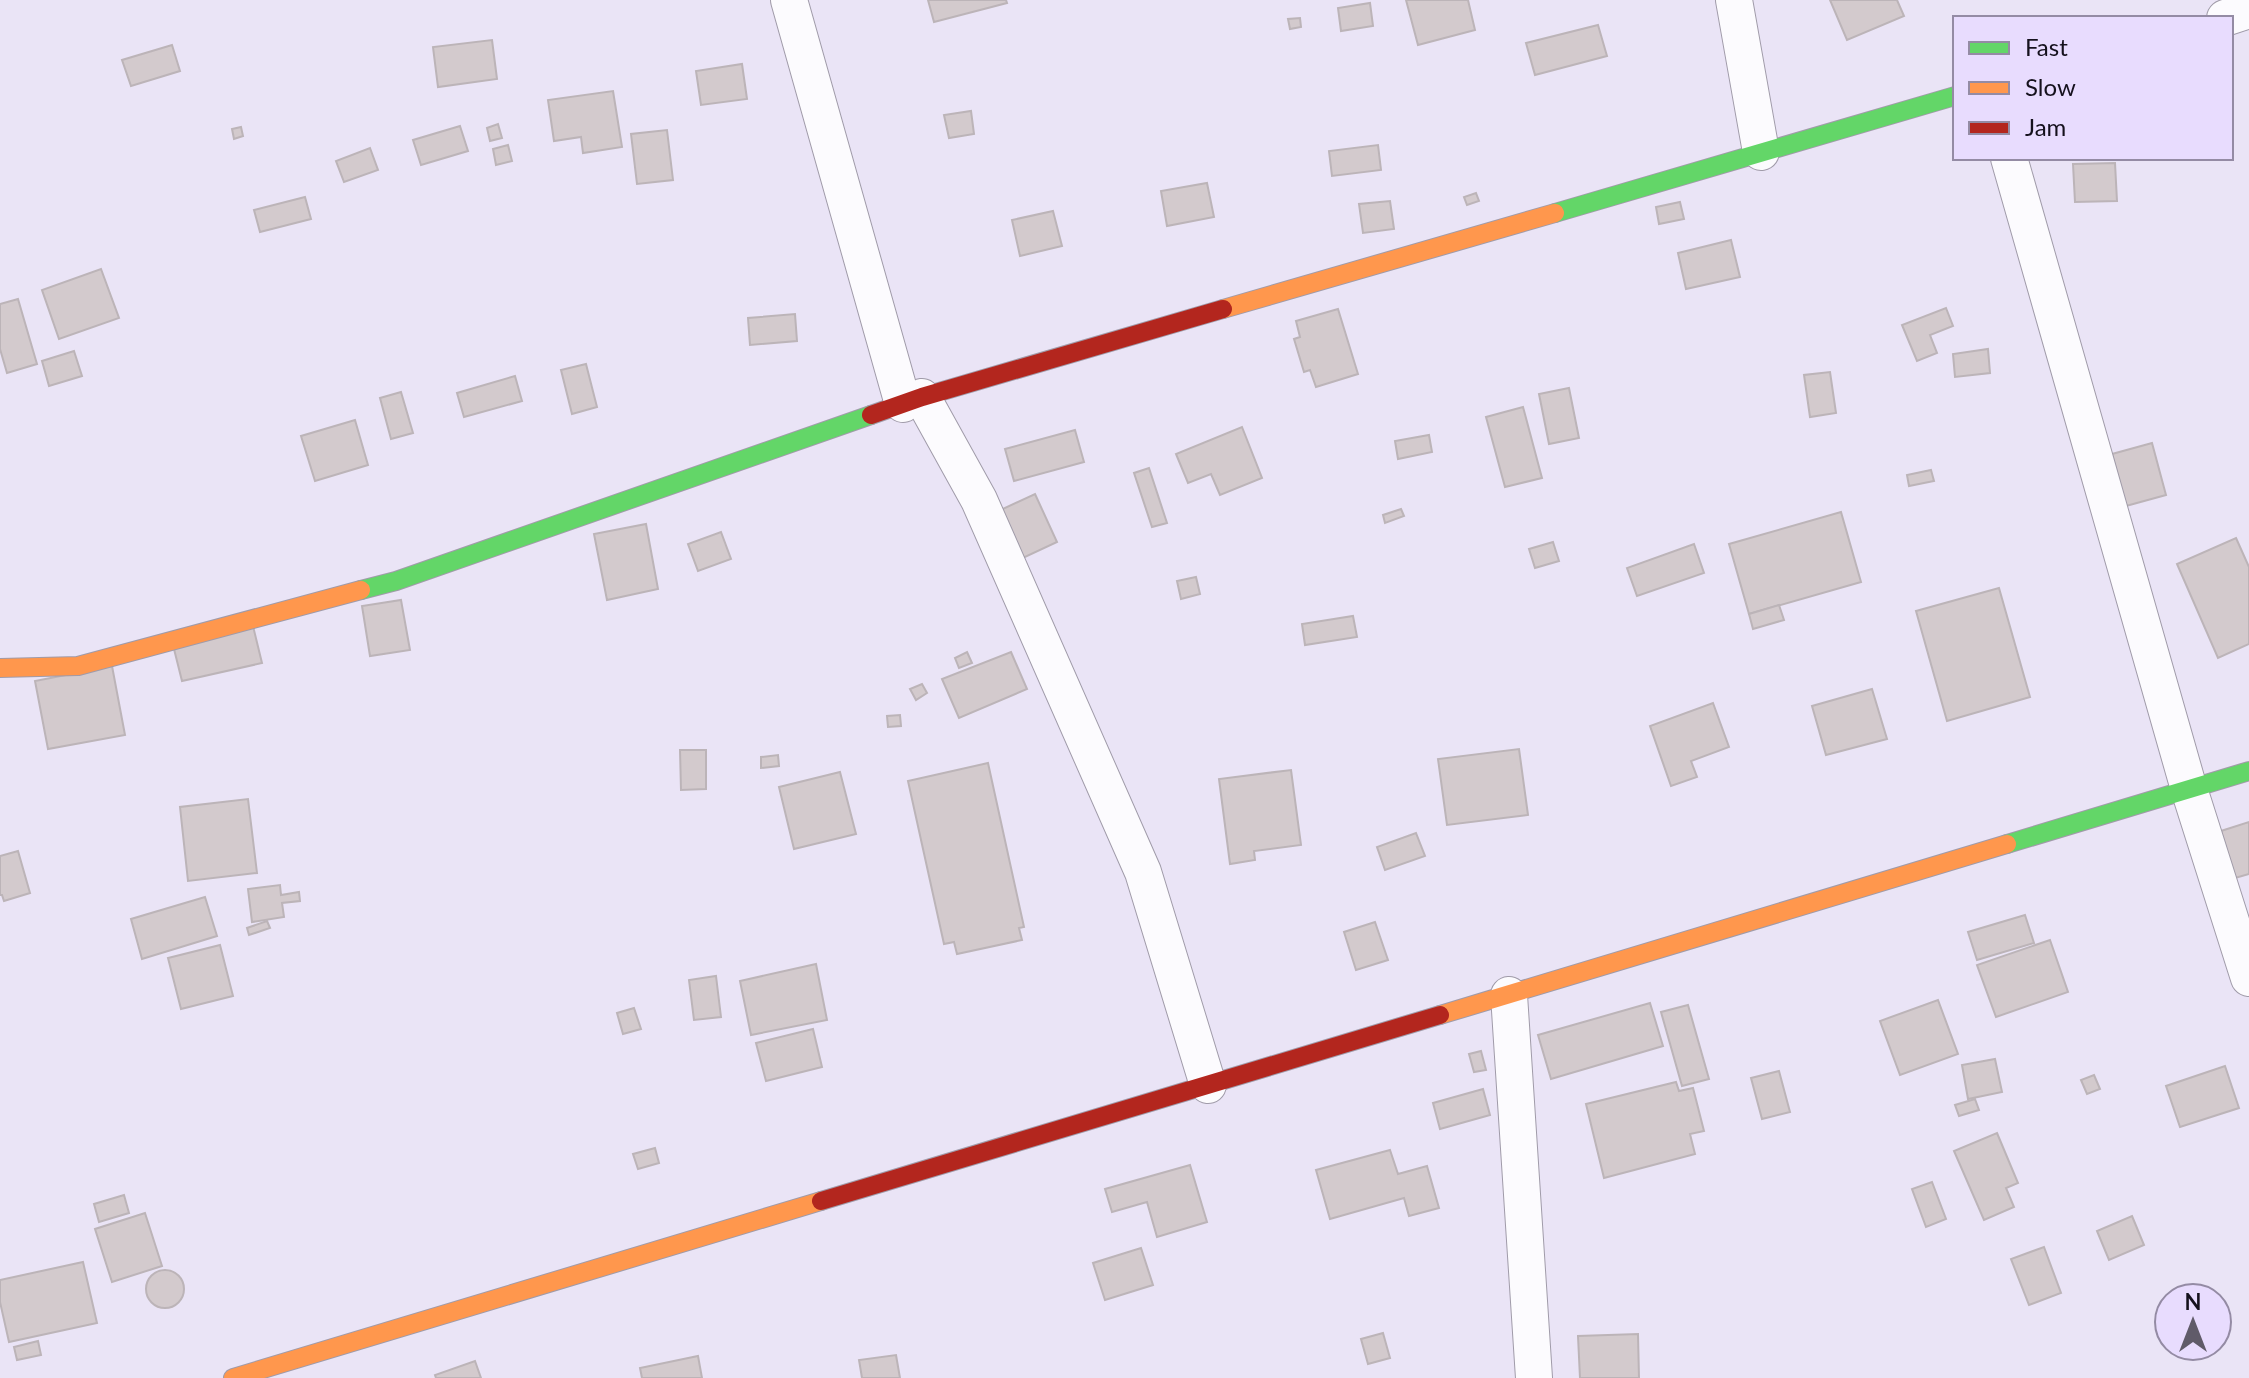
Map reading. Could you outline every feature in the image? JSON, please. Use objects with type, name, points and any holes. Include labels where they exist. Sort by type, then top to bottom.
[{"type":"main road","points":[[0,668],[78,666],[396,581],[913,400],[1953,97]]},
{"type":"main road","points":[[233,1378],[2249,771]]},
{"type":"street","points":[[789,0],[913,400],[979,500],[1143,872],[1208,1085]]},
{"type":"street","points":[[1734,0],[1761,152]]},
{"type":"street","points":[[2010,160],[2189,789],[2249,978]]},
{"type":"street","points":[[1509,995],[1534,1378]]},
{"type":"building","points":[[928,0],[1006,0],[1007,3],[934,22]]},
{"type":"building","points":[[1406,0],[1468,0],[1475,30],[1418,45]]},
{"type":"building","points":[[1830,0],[1897,0],[1904,16],[1847,40]]},
{"type":"building","points":[[1370,3],[1373,26],[1341,31],[1338,8]]},
{"type":"building","points":[[1300,18],[1301,27],[1290,29],[1288,19]]},
{"type":"building","points":[[1598,25],[1607,56],[1535,75],[1526,43]]},
{"type":"building","points":[[492,40],[497,79],[438,87],[433,47]]},
{"type":"building","points":[[172,45],[180,71],[131,86],[122,60]]},
{"type":"building","points":[[742,64],[747,99],[701,105],[696,71]]},
{"type":"building","points":[[613,91],[622,147],[583,153],[581,137],[554,141],[548,100]]},
{"type":"building","points":[[971,111],[974,134],[949,138],[944,115]]},
{"type":"building","points":[[498,124],[502,138],[490,141],[487,128]]},
{"type":"building","points":[[460,126],[468,151],[421,165],[413,140]]},
{"type":"building","points":[[241,127],[243,136],[234,139],[232,129]]},
{"type":"building","points":[[667,130],[673,180],[637,184],[631,134]]},
{"type":"building","points":[[508,145],[512,161],[496,165],[493,149]]},
{"type":"building","points":[[1378,145],[1381,170],[1332,176],[1329,151]]},
{"type":"building","points":[[370,148],[378,170],[344,182],[336,161]]},
{"type":"building","points":[[2115,163],[2117,201],[2075,202],[2073,164]]},
{"type":"building","points":[[1207,183],[1214,217],[1167,226],[1161,191]]},
{"type":"building","points":[[1476,193],[1479,201],[1467,205],[1464,197]]},
{"type":"building","points":[[305,197],[311,219],[260,232],[254,210]]},
{"type":"building","points":[[1390,201],[1394,229],[1363,233],[1359,204]]},
{"type":"building","points":[[1680,202],[1684,219],[1659,224],[1656,207]]},
{"type":"building","points":[[1053,211],[1062,246],[1020,256],[1012,220]]},
{"type":"building","points":[[1731,240],[1740,277],[1686,289],[1678,253]]},
{"type":"building","points":[[101,269],[119,318],[59,339],[42,290]]},
{"type":"building","points":[[18,299],[37,364],[7,373],[0,349],[0,304]]},
{"type":"building","points":[[1946,308],[1953,326],[1930,335],[1937,353],[1917,361],[1902,325]]},
{"type":"building","points":[[1338,309],[1358,374],[1316,387],[1310,370],[1304,372],[1294,339],[1300,337],[1296,321]]},
{"type":"building","points":[[795,314],[797,341],[750,345],[748,318]]},
{"type":"building","points":[[1988,349],[1990,373],[1955,377],[1953,354]]},
{"type":"building","points":[[74,351],[82,376],[49,386],[42,361]]},
{"type":"building","points":[[586,364],[597,407],[572,414],[561,370]]},
{"type":"building","points":[[1830,372],[1836,413],[1810,417],[1804,375]]},
{"type":"building","points":[[515,376],[522,401],[464,417],[457,393]]},
{"type":"building","points":[[1569,388],[1579,438],[1549,444],[1539,394]]},
{"type":"building","points":[[401,392],[413,433],[391,439],[380,398]]},
{"type":"building","points":[[1523,407],[1542,478],[1505,487],[1486,417]]},
{"type":"building","points":[[355,420],[368,465],[315,481],[301,436]]},
{"type":"building","points":[[1242,427],[1262,478],[1220,495],[1211,474],[1188,483],[1176,454]]},
{"type":"building","points":[[1075,430],[1084,462],[1014,481],[1005,449]]},
{"type":"building","points":[[1429,435],[1432,452],[1398,459],[1395,441]]},
{"type":"building","points":[[2152,443],[2166,495],[2126,506],[2112,454]]},
{"type":"building","points":[[1149,468],[1167,523],[1152,527],[1134,473]]},
{"type":"building","points":[[1931,470],[1934,481],[1909,486],[1907,475]]},
{"type":"building","points":[[1035,494],[1057,542],[1014,562],[992,514]]},
{"type":"building","points":[[1401,509],[1404,516],[1385,523],[1383,515]]},
{"type":"building","points":[[1841,512],[1861,582],[1749,614],[1729,544]]},
{"type":"building","points":[[646,524],[658,589],[607,600],[594,534]]},
{"type":"building","points":[[721,532],[731,559],[698,571],[688,544]]},
{"type":"building","points":[[2236,538],[2249,567],[2249,644],[2218,658],[2177,564]]},
{"type":"building","points":[[1553,542],[1559,561],[1535,568],[1529,549]]},
{"type":"building","points":[[1694,544],[1704,573],[1637,596],[1627,568]]},
{"type":"building","points":[[1196,577],[1200,594],[1181,599],[1177,581]]},
{"type":"building","points":[[1999,588],[2030,697],[1947,721],[1916,611]]},
{"type":"building","points":[[401,600],[410,650],[370,656],[362,606]]},
{"type":"building","points":[[1779,605],[1784,620],[1753,629],[1749,614]]},
{"type":"building","points":[[1353,616],[1357,637],[1305,645],[1302,624]]},
{"type":"building","points":[[252,622],[262,663],[182,681],[172,641]]},
{"type":"building","points":[[967,652],[972,663],[959,668],[955,658]]},
{"type":"building","points":[[1011,652],[1027,689],[959,718],[942,679]]},
{"type":"building","points":[[112,666],[125,735],[48,749],[35,681]]},
{"type":"building","points":[[922,684],[927,693],[916,700],[910,689]]},
{"type":"building","points":[[1872,689],[1887,739],[1826,755],[1812,706]]},
{"type":"building","points":[[1713,703],[1729,747],[1691,761],[1697,777],[1671,786],[1650,726]]},
{"type":"building","points":[[900,715],[901,726],[888,727],[887,716]]},
{"type":"building","points":[[1519,749],[1528,815],[1447,825],[1438,759]]},
{"type":"building","points":[[680,750],[706,750],[706,789],[681,790]]},
{"type":"building","points":[[778,755],[779,766],[761,768],[761,757]]},
{"type":"building","points":[[988,763],[1024,927],[1019,928],[1022,940],[957,954],[954,942],[944,944],[908,781]]},
{"type":"building","points":[[1291,770],[1301,845],[1254,851],[1255,860],[1230,864],[1219,779]]},
{"type":"building","points":[[840,772],[856,834],[794,849],[779,787]]},
{"type":"building","points":[[248,799],[257,873],[188,881],[180,807]]},
{"type":"building","points":[[2249,822],[2249,874],[2235,878],[2221,831]]},
{"type":"building","points":[[1416,833],[1425,856],[1385,870],[1377,847]]},
{"type":"building","points":[[18,851],[30,893],[4,901],[0,895],[0,856]]},
{"type":"building","points":[[280,885],[281,895],[299,892],[300,901],[282,903],[284,917],[252,922],[248,889]]},
{"type":"building","points":[[205,897],[217,936],[142,959],[131,919]]},
{"type":"building","points":[[2025,915],[2034,943],[1977,960],[1968,932]]},
{"type":"building","points":[[267,921],[270,928],[249,935],[247,928]]},
{"type":"building","points":[[1375,922],[1388,960],[1356,970],[1344,932]]},
{"type":"building","points":[[2050,940],[2068,992],[1996,1017],[1977,965]]},
{"type":"building","points":[[220,945],[233,996],[181,1009],[168,958]]},
{"type":"building","points":[[816,964],[827,1020],[751,1035],[740,981]]},
{"type":"building","points":[[716,976],[721,1017],[694,1020],[689,980]]},
{"type":"building","points":[[1938,1000],[1958,1054],[1900,1075],[1880,1021]]},
{"type":"building","points":[[1650,1003],[1663,1046],[1551,1079],[1538,1035]]},
{"type":"building","points":[[1688,1005],[1709,1079],[1682,1086],[1661,1012]]},
{"type":"building","points":[[634,1008],[641,1029],[623,1034],[617,1013]]},
{"type":"building","points":[[813,1029],[822,1067],[766,1081],[756,1043]]},
{"type":"building","points":[[1481,1051],[1486,1070],[1474,1072],[1469,1054]]},
{"type":"building","points":[[1995,1059],[2002,1092],[1968,1099],[1962,1065]]},
{"type":"building","points":[[2225,1066],[2239,1108],[2180,1127],[2166,1086]]},
{"type":"building","points":[[1779,1071],[1790,1112],[1762,1119],[1751,1078]]},
{"type":"building","points":[[2094,1075],[2100,1089],[2087,1094],[2081,1080]]},
{"type":"building","points":[[1676,1082],[1679,1091],[1693,1088],[1704,1131],[1690,1134],[1695,1154],[1604,1178],[1586,1104]]},
{"type":"building","points":[[1483,1089],[1490,1115],[1440,1129],[1433,1103]]},
{"type":"building","points":[[1975,1099],[1979,1110],[1959,1116],[1955,1105]]},
{"type":"building","points":[[1997,1133],[2018,1183],[2006,1188],[2014,1207],[1984,1220],[1954,1151]]},
{"type":"building","points":[[655,1148],[659,1163],[638,1169],[633,1154]]},
{"type":"building","points":[[1390,1150],[1398,1174],[1427,1166],[1439,1208],[1409,1216],[1404,1198],[1330,1219],[1316,1170]]},
{"type":"building","points":[[1190,1165],[1207,1222],[1157,1237],[1147,1202],[1112,1212],[1105,1189]]},
{"type":"building","points":[[1932,1182],[1946,1219],[1926,1227],[1912,1189]]},
{"type":"building","points":[[124,1195],[129,1213],[99,1222],[94,1204]]},
{"type":"building","points":[[145,1213],[162,1266],[112,1282],[95,1229]]},
{"type":"building","points":[[2132,1216],[2144,1245],[2109,1260],[2097,1231]]},
{"type":"building","points":[[2044,1247],[2061,1293],[2029,1305],[2011,1259]]},
{"type":"building","points":[[1141,1248],[1153,1285],[1105,1300],[1093,1263]]},
{"type":"building","points":[[83,1262],[97,1323],[9,1342],[0,1302],[0,1280]]},
{"type":"building","points":[[165,1270],[179,1275],[184,1289],[179,1303],[165,1308],[151,1303],[146,1289],[151,1275]]},
{"type":"building","points":[[1383,1333],[1390,1358],[1368,1364],[1361,1339]]},
{"type":"building","points":[[1638,1334],[1639,1378],[1580,1378],[1578,1336]]},
{"type":"building","points":[[38,1341],[41,1355],[17,1360],[14,1347]]},
{"type":"building","points":[[896,1355],[900,1378],[862,1378],[859,1360]]},
{"type":"building","points":[[698,1356],[702,1378],[642,1378],[640,1368]]},
{"type":"building","points":[[475,1361],[481,1378],[436,1378],[435,1375]]},
{"type":"traffic: fast","points":[[1555,213],[1953,97]]},
{"type":"traffic: fast","points":[[361,590],[396,581],[871,415]]},
{"type":"traffic: fast","points":[[2007,844],[2249,771]]},
{"type":"traffic: slow","points":[[1223,309],[1555,213]]},
{"type":"traffic: slow","points":[[0,668],[78,666],[361,590]]},
{"type":"traffic: slow","points":[[1440,1015],[2007,844]]},
{"type":"traffic: slow","points":[[233,1378],[821,1201]]},
{"type":"traffic: jam","points":[[871,415],[922,397],[1223,309]]},
{"type":"traffic: jam","points":[[821,1201],[1440,1015]]}]
